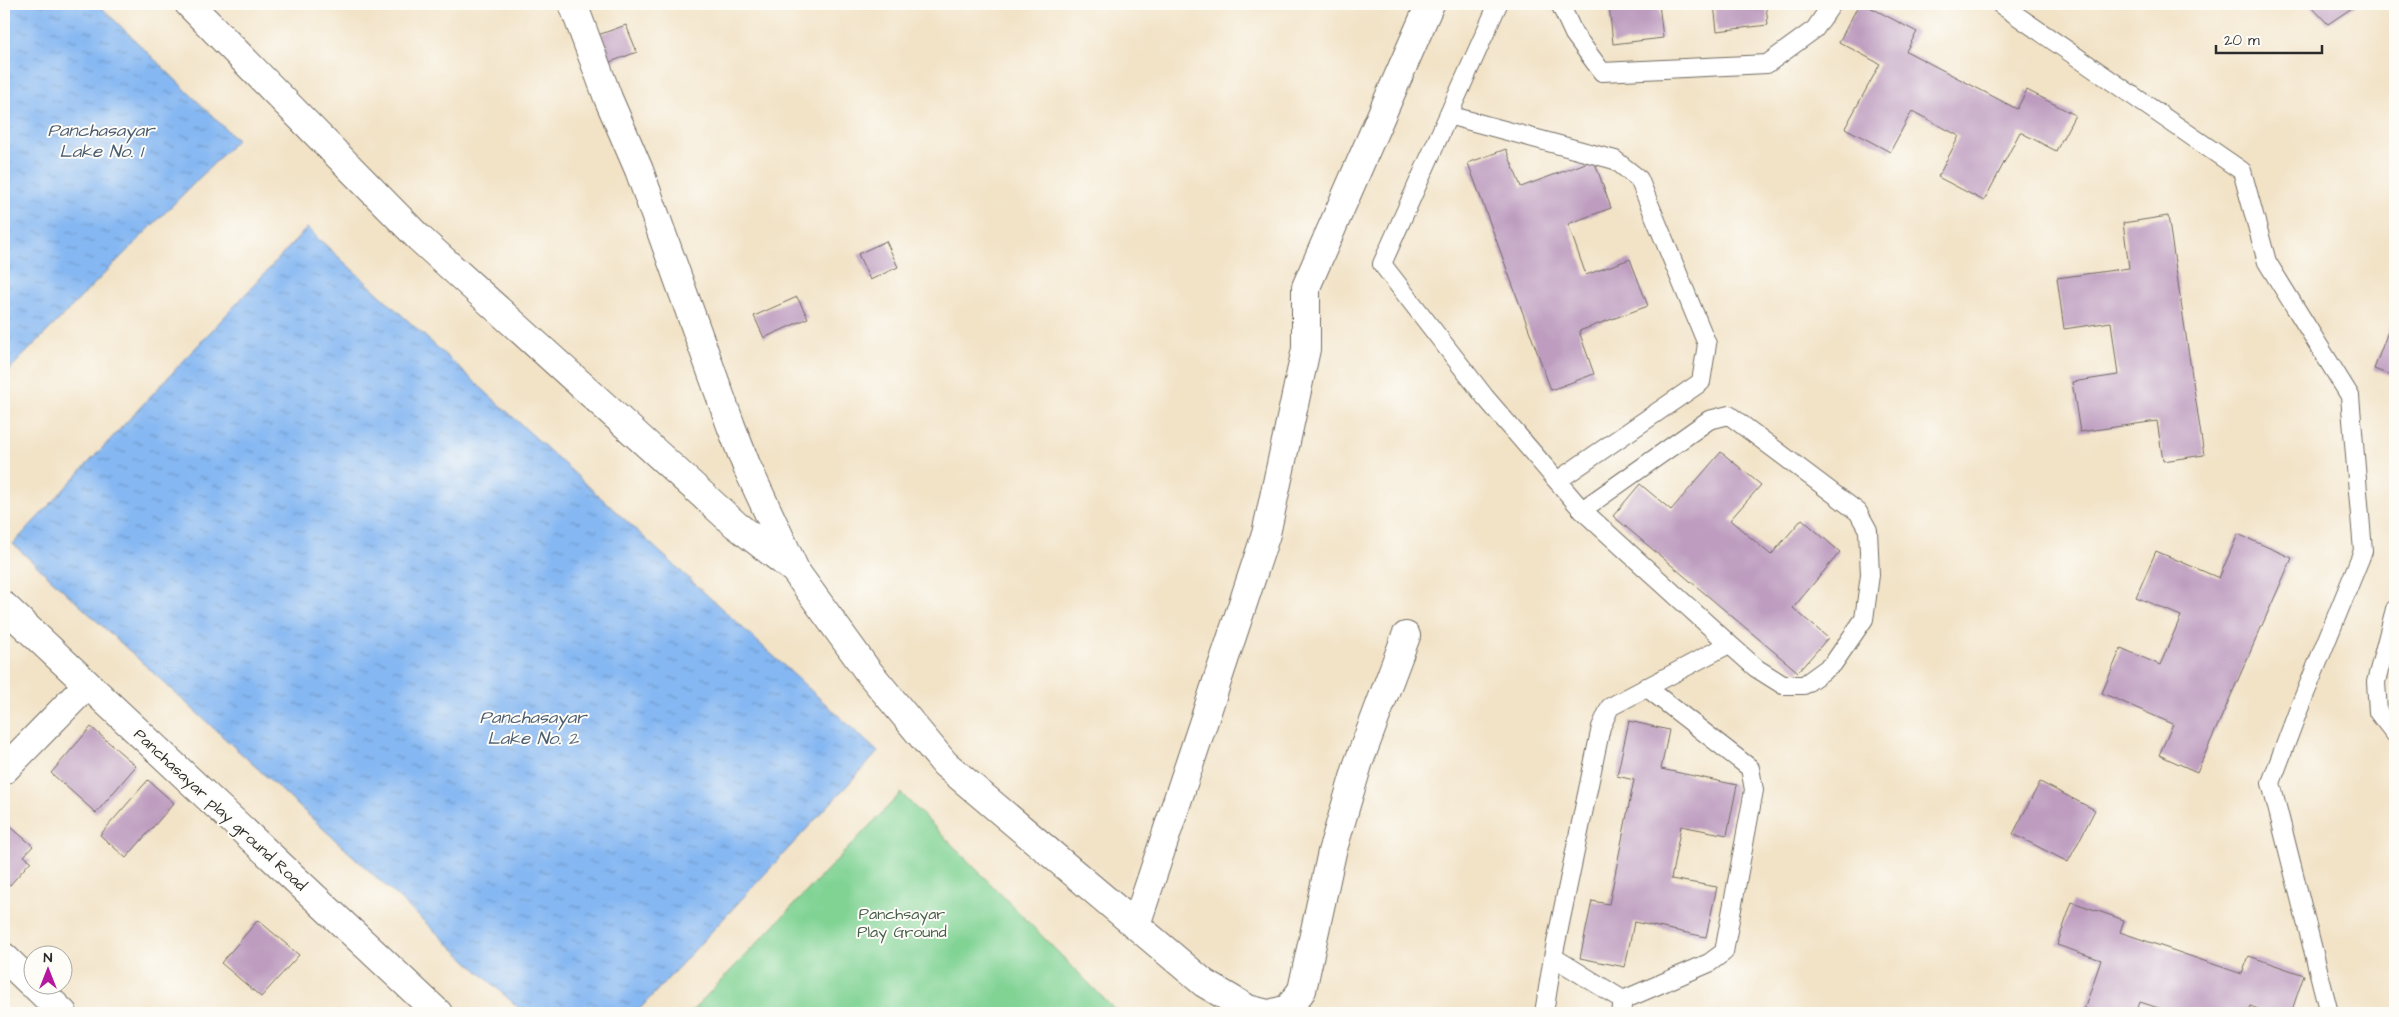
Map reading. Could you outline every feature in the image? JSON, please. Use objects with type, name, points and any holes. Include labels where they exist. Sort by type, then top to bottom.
[{"type":"street","points":[[189,4],[419,238],[736,525],[796,572]]},
{"type":"street","points":[[574,4],[608,98],[639,170],[747,467],[796,572],[867,670],[945,764],[1204,983],[1248,1009],[1264,1013]]},
{"type":"street","points":[[1136,925],[1266,534],[1306,348],[1306,287],[1430,4]]},
{"type":"street","name":"Panchasayar play ground Road","points":[[4,606],[438,1013]]},
{"type":"street","points":[[1273,1013],[1288,1009],[1302,990],[1332,852],[1358,764],[1406,636]]},
{"type":"street","points":[[4,770],[87,685]]},
{"type":"street","points":[[4,957],[22,974]]},
{"type":"street","points":[[43,994],[63,1013]]},
{"type":"lane","points":[[1498,4],[1382,264],[1485,397],[1582,510],[1756,668],[1783,685],[1804,685],[1832,664],[1864,619],[1870,575],[1868,530],[1858,512],[1729,415],[1709,420],[1582,510]]},
{"type":"lane","points":[[1560,4],[1574,34],[1602,72],[1767,64],[1815,29],[1832,4]]},
{"type":"lane","points":[[2000,4],[2242,171],[2267,262],[2350,396],[2363,550],[2271,783],[2329,1013]]},
{"type":"lane","points":[[1448,115],[1615,160],[1639,179],[1707,344],[1701,382],[1557,481]]},
{"type":"lane","points":[[2395,609],[2376,682],[2378,712],[2395,734]]},
{"type":"lane","points":[[1544,1013],[1553,957],[1601,727],[1610,707],[1728,644]]},
{"type":"lane","points":[[1553,957],[1622,1007],[1709,963],[1724,952],[1754,790],[1750,768],[1646,687]]},
{"type":"green space","name":"Panchsayar Play Ground","points":[[901,793],[1118,1013],[690,1013]]},
{"type":"water","name":"Panchasayar Lake No. 1","points":[[4,4],[98,4],[237,140],[4,375]]},
{"type":"water","name":"Panchasayar Lake No. 2","points":[[307,228],[878,752],[636,1013],[524,1013],[13,544]]},
{"type":"building","points":[[1609,4],[1659,4],[1663,38],[1613,44]]},
{"type":"building","points":[[1714,4],[1766,4],[1768,25],[1717,31]]},
{"type":"building","points":[[1859,4],[1864,4],[1917,32],[1906,51],[2017,109],[2027,90],[2075,115],[2056,151],[2020,132],[1984,201],[1938,177],[1959,136],[1912,111],[1890,152],[1845,128],[1880,64],[1839,42]]},
{"type":"building","points":[[2309,4],[2358,4],[2328,24]]},
{"type":"building","points":[[626,25],[637,52],[605,64],[595,36]]},
{"type":"building","points":[[1506,149],[1521,187],[1594,160],[1611,208],[1568,224],[1586,275],[1630,259],[1648,306],[1579,331],[1594,374],[1551,390],[1468,163]]},
{"type":"building","points":[[2168,216],[2204,455],[2163,461],[2157,421],[2080,432],[2072,382],[2118,375],[2111,322],[2064,329],[2057,278],[2129,268],[2123,223]]},
{"type":"building","points":[[886,241],[898,267],[870,280],[858,254]]},
{"type":"building","points":[[797,297],[808,318],[764,338],[754,316]]},
{"type":"building","points":[[2395,313],[2395,377],[2374,369]]},
{"type":"building","points":[[1721,452],[1761,485],[1730,520],[1771,555],[1802,519],[1840,552],[1793,608],[1828,638],[1798,672],[1613,516],[1640,484],[1671,510]]},
{"type":"building","points":[[2238,534],[2292,558],[2197,772],[2159,755],[2173,724],[2102,693],[2121,648],[2160,665],[2181,616],[2136,597],[2156,551],[2219,578]]},
{"type":"building","points":[[1629,721],[1669,730],[1661,769],[1737,785],[1727,835],[1681,826],[1671,879],[1717,887],[1706,937],[1634,922],[1625,967],[1580,958],[1592,901],[1609,904],[1634,780],[1617,776]]},
{"type":"building","points":[[91,727],[136,766],[96,813],[51,773]]},
{"type":"building","points":[[148,780],[174,803],[126,858],[100,835]]},
{"type":"building","points":[[2040,782],[2095,810],[2068,862],[2013,834]]},
{"type":"building","points":[[4,821],[33,846],[24,856],[31,861],[10,885],[6,881],[4,884]]},
{"type":"building","points":[[2072,902],[2124,920],[2120,932],[2242,974],[2249,956],[2304,975],[2291,1013],[2270,1013],[2250,1006],[2248,1013],[2174,1013],[2140,1002],[2136,1013],[2083,1013],[2101,960],[2057,945]]},
{"type":"building","points":[[258,920],[299,955],[261,997],[221,963]]}]
